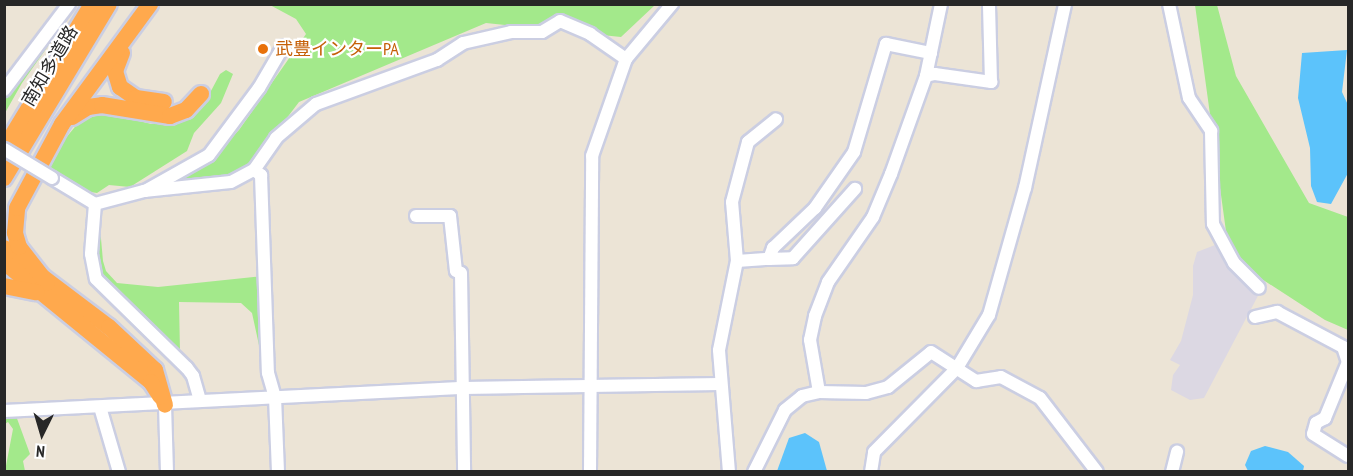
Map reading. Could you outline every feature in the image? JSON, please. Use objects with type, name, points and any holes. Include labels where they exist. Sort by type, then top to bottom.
[{"type":"highway","name":"南知多道路","points":[[4,149],[92,4]]},
{"type":"highway","name":"南知多道路","points":[[4,178],[109,4]]},
{"type":"highway","points":[[73,64],[85,59],[118,4]]},
{"type":"highway","points":[[43,288],[19,247],[15,225],[17,208],[62,124],[123,46],[150,4]]},
{"type":"highway","points":[[123,46],[115,71],[120,87],[136,98],[164,102]]},
{"type":"highway","points":[[4,134],[39,77],[53,68]]},
{"type":"highway","points":[[62,124],[75,113],[102,105],[170,116],[186,110],[201,94]]},
{"type":"highway","points":[[4,248],[43,288],[151,382],[165,405]]},
{"type":"highway","points":[[4,262],[43,288]]},
{"type":"highway","points":[[4,286],[43,288]]},
{"type":"street","points":[[4,90],[69,4]]},
{"type":"street","points":[[590,471],[592,156],[626,59],[672,4]]},
{"type":"street","points":[[819,392],[810,340],[815,316],[828,282],[873,217],[926,76],[941,4]]},
{"type":"street","points":[[926,76],[935,74],[991,82],[989,4]]},
{"type":"street","points":[[871,471],[874,452],[957,368],[988,315],[1003,275],[1051,80],[1065,4]]},
{"type":"street","points":[[1169,4],[1189,98],[1211,131],[1214,224],[1234,263],[1259,288]]},
{"type":"street","points":[[4,149],[95,204],[144,192],[231,182],[254,170],[276,138],[316,104],[437,60],[463,43],[511,32],[542,32],[560,21],[590,34],[626,59]]},
{"type":"street","points":[[769,259],[773,248],[815,208],[854,152],[886,44],[931,53]]},
{"type":"street","points":[[144,192],[209,155],[259,88],[283,47]]},
{"type":"street","points":[[729,471],[720,384],[719,350],[737,261],[734,194],[748,142],[776,119]]},
{"type":"street","points":[[254,170],[261,175],[268,373],[275,397],[278,471]]},
{"type":"street","points":[[737,261],[793,258],[855,189]]},
{"type":"street","points":[[95,204],[91,254],[96,279],[187,368],[196,382],[200,401]]},
{"type":"street","points":[[416,216],[450,216],[456,271],[461,273],[464,471]]},
{"type":"street","points":[[1255,317],[1277,312],[1337,341],[1348,354],[1348,362],[1325,418],[1316,423],[1313,434],[1348,456]]},
{"type":"street","points":[[754,471],[785,410],[802,396],[819,392],[866,393],[888,387],[931,352],[976,381],[1001,377],[1040,398],[1097,471]]},
{"type":"street","points":[[4,411],[165,405],[200,401],[464,388],[720,384]]},
{"type":"street","points":[[165,405],[167,471]]},
{"type":"street","points":[[100,407],[119,471]]},
{"type":"street","points":[[1172,471],[1177,452]]},
{"type":"shaded area","points":[[1215,245],[1260,292],[1204,398],[1190,400],[1171,390],[1173,375],[1180,365],[1170,360],[1181,341],[1193,295],[1193,266],[1197,252]]},
{"type":"green space","points":[[77,5],[22,83],[5,113],[4,97]]},
{"type":"green space","points":[[270,5],[655,5],[621,37],[486,23],[299,102],[252,164],[229,179],[163,184],[212,157],[239,130],[306,34],[296,19]]},
{"type":"green space","points":[[1195,5],[1217,5],[1236,76],[1309,203],[1348,217],[1348,330],[1325,320],[1254,274],[1228,246]]},
{"type":"green space","points":[[226,70],[233,74],[221,103],[194,133],[187,151],[130,187],[109,185],[97,193],[84,191],[49,166],[51,156],[79,122],[105,112],[151,124],[181,121],[204,104],[220,74]]},
{"type":"green space","points":[[99,216],[103,261],[106,271],[117,283],[158,287],[263,276],[262,359],[252,313],[241,303],[179,302],[180,352],[104,278],[98,261]]},
{"type":"green space","points":[[15,413],[30,454],[23,461],[25,471],[5,471],[13,429],[8,422],[5,424],[5,416]]},
{"type":"water","points":[[1347,50],[1342,92],[1348,105],[1348,173],[1331,204],[1317,202],[1311,186],[1310,148],[1298,98],[1302,53]]},
{"type":"water","points":[[805,433],[819,442],[827,471],[777,471],[789,438]]},
{"type":"water","points":[[1265,446],[1288,452],[1304,466],[1303,471],[1248,471],[1245,465],[1251,451]]},
{"type":"place","name":"武豊インターPA","points":[[263,49]]}]
